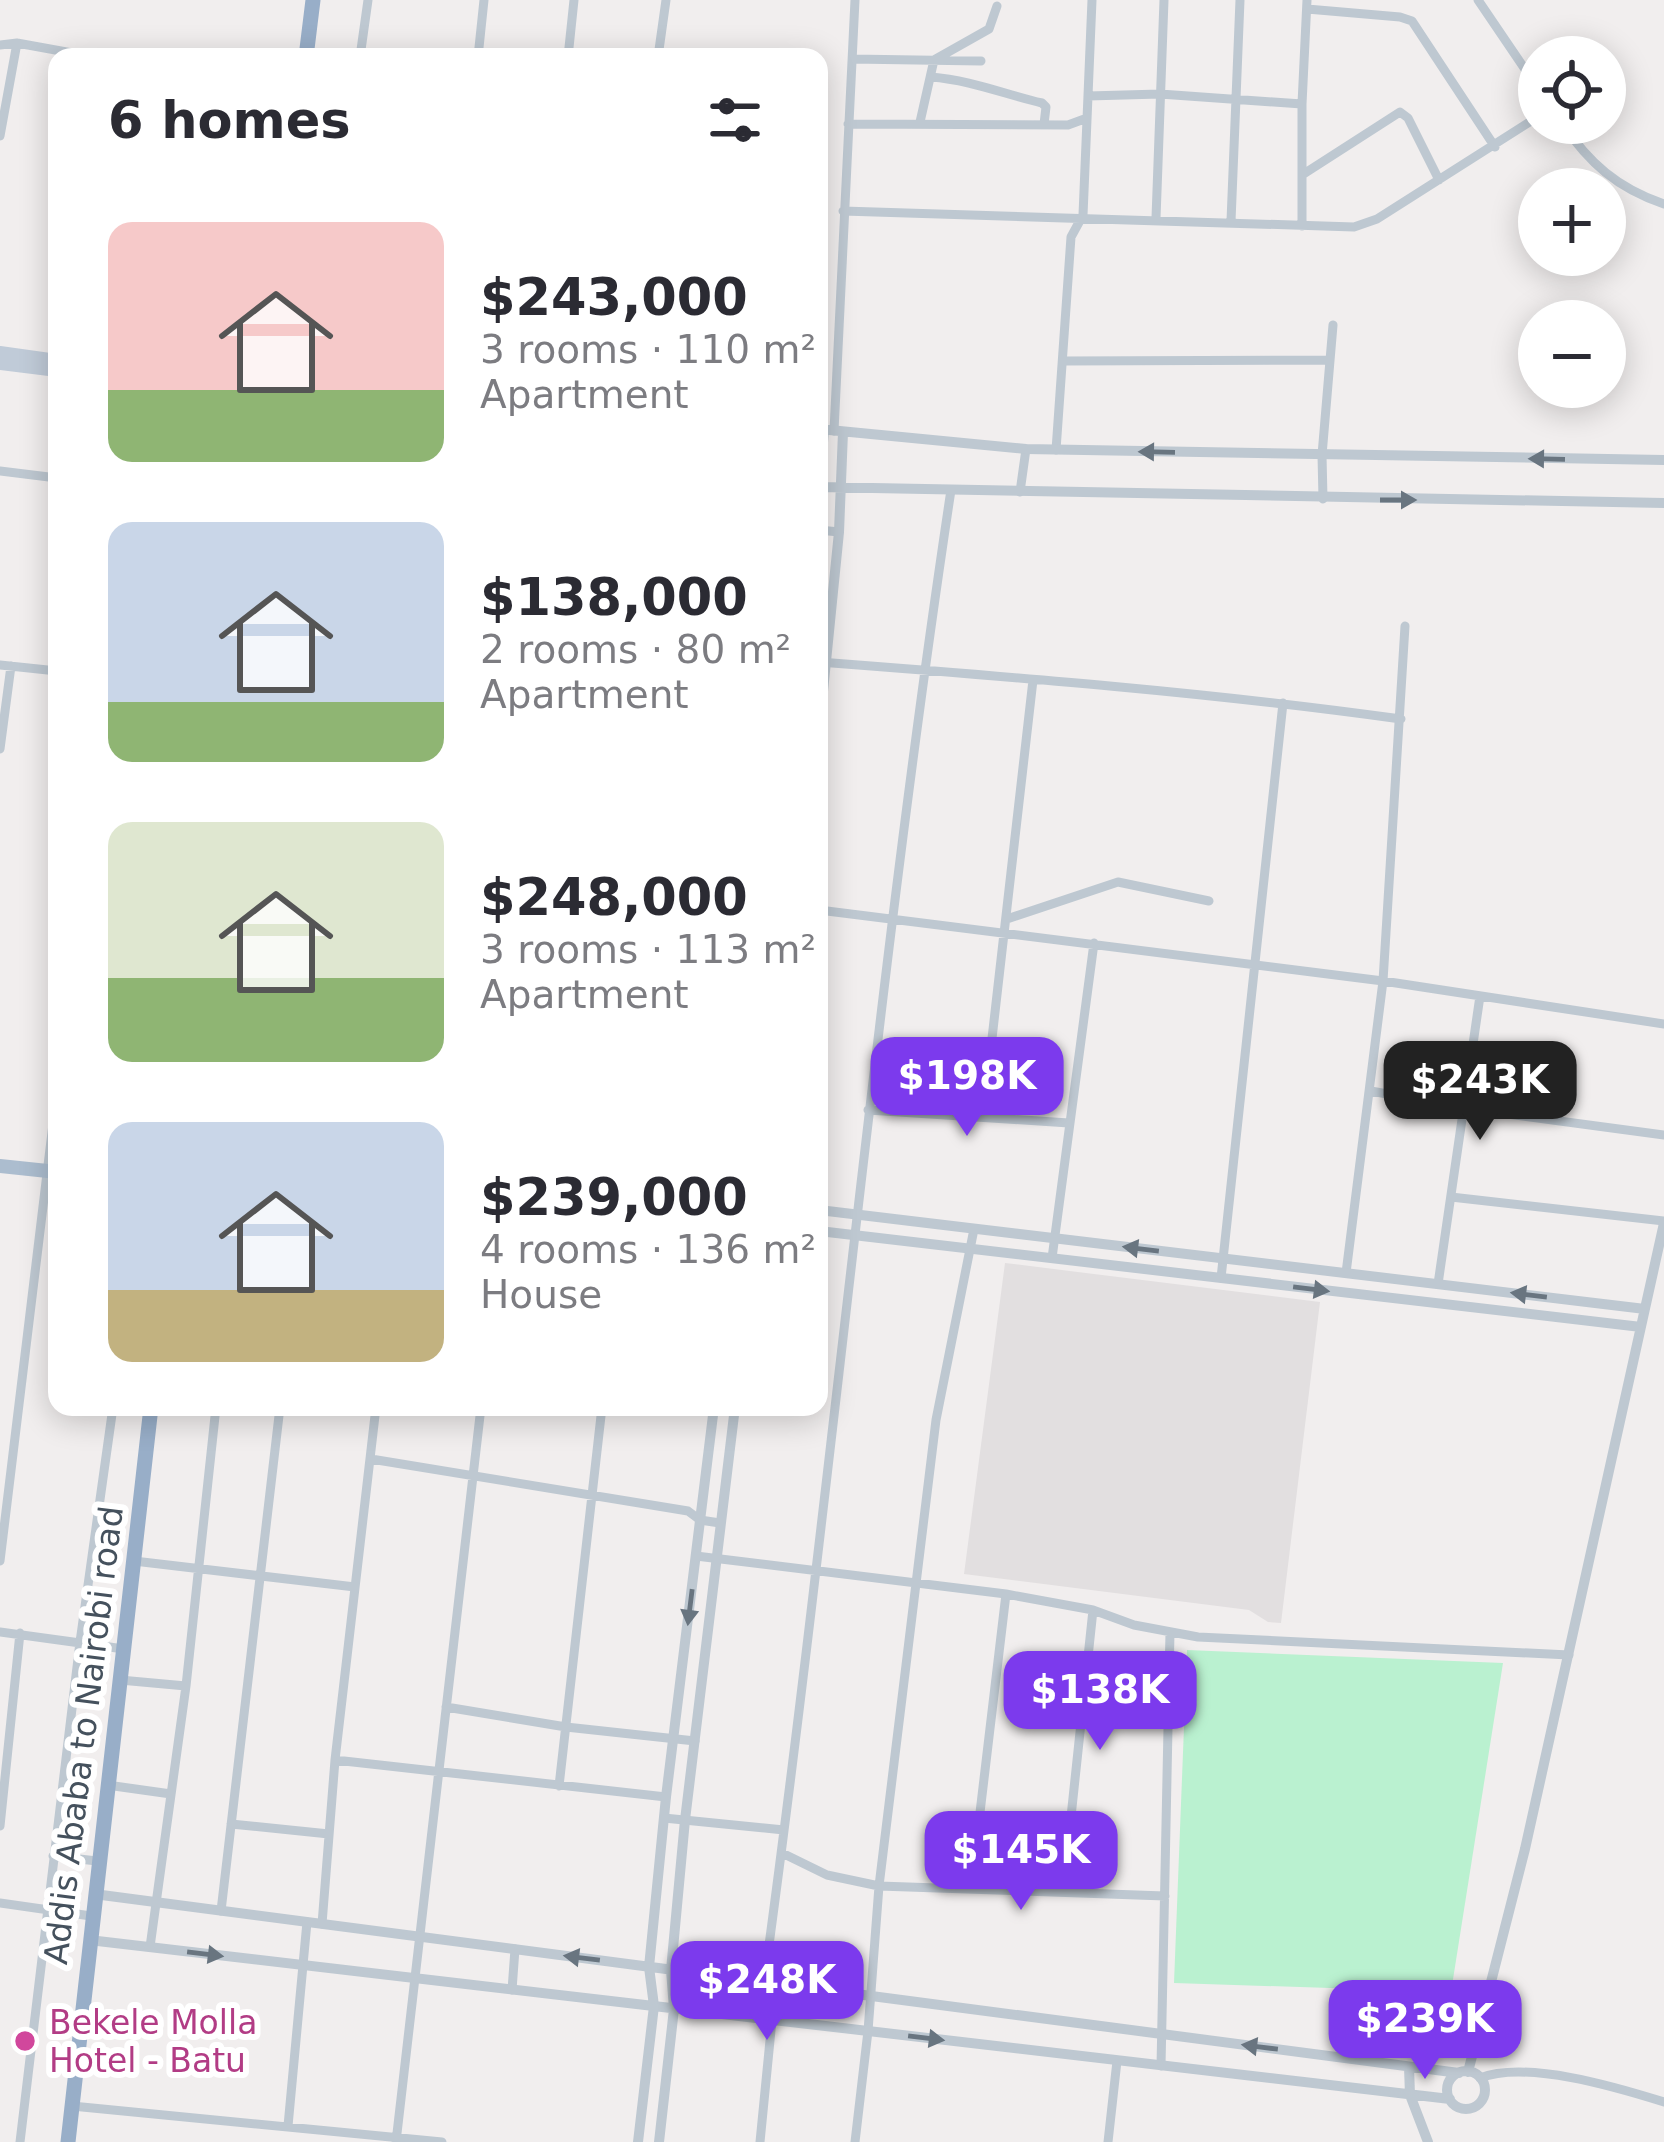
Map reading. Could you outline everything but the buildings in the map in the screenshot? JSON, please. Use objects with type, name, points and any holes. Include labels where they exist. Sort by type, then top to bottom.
[{"type":"highway","points":[[307,48],[313,0]]},
{"type":"highway","name":"Addis Ababa to Nairobi road","points":[[68,2142],[151,1416]]},
{"type":"main road","points":[[0,352],[48,359]]},
{"type":"main road","points":[[0,364],[48,370]]},
{"type":"main road","points":[[0,1166],[48,1172]]},
{"type":"street","points":[[361,48],[368,0]]},
{"type":"street","points":[[479,48],[484,0]]},
{"type":"street","points":[[569,48],[574,0]]},
{"type":"street","points":[[659,48],[666,0]]},
{"type":"street","points":[[828,591],[839,532],[841,488],[830,430],[855,0]]},
{"type":"street","points":[[1056,450],[1071,236],[1083,215],[1092,0]]},
{"type":"street","points":[[1156,218],[1164,0]]},
{"type":"street","points":[[1231,221],[1240,0]]},
{"type":"street","points":[[1478,0],[1518,59]]},
{"type":"street","points":[[1303,226],[1307,5],[1412,21],[1495,147]]},
{"type":"street","points":[[920,122],[934,60],[989,28],[997,6]]},
{"type":"street","points":[[0,136],[17,43]]},
{"type":"street","points":[[0,45],[48,48]]},
{"type":"street","points":[[852,58],[981,62]]},
{"type":"street","points":[[931,77],[967,80],[1042,103],[1046,107],[1044,124]]},
{"type":"street","points":[[1088,96],[1160,94],[1302,104]]},
{"type":"street","points":[[1302,175],[1400,112],[1408,118],[1439,180]]},
{"type":"street","points":[[848,124],[1076,124],[1088,117]]},
{"type":"street","points":[[843,211],[1083,215],[1331,229],[1367,223],[1518,131]]},
{"type":"street","points":[[1576,144],[1605,175],[1635,194],[1664,204]]},
{"type":"street","points":[[1323,500],[1333,325]]},
{"type":"street","points":[[1064,361],[1330,360]]},
{"type":"street","points":[[830,430],[1026,449],[1664,460]]},
{"type":"street","points":[[1020,492],[1026,449]]},
{"type":"street","points":[[0,471],[48,477]]},
{"type":"street","points":[[828,489],[1664,503]]},
{"type":"street","points":[[764,1982],[819,1569],[868,1110],[951,490]]},
{"type":"street","points":[[828,531],[839,532]]},
{"type":"street","points":[[1346,1273],[1382,981],[1405,626]]},
{"type":"street","points":[[828,662],[1283,703],[1401,719]]},
{"type":"street","points":[[0,749],[5,665],[48,670]]},
{"type":"street","points":[[983,1117],[1033,680]]},
{"type":"street","points":[[1221,1278],[1283,703]]},
{"type":"street","points":[[1006,919],[1118,882],[1209,901]]},
{"type":"street","points":[[828,911],[1382,981],[1664,1024]]},
{"type":"street","points":[[1052,1258],[1094,943]]},
{"type":"street","points":[[1438,1284],[1480,996]]},
{"type":"street","points":[[1371,1091],[1664,1135]]},
{"type":"street","points":[[868,1110],[1069,1123]]},
{"type":"street","points":[[1450,1197],[1664,1222],[1526,1849],[1469,2074],[1448,2086],[1450,2099]]},
{"type":"street","points":[[0,1562],[48,1202]]},
{"type":"street","points":[[828,1211],[1645,1309]]},
{"type":"street","points":[[925,1244],[927,1223]]},
{"type":"street","points":[[855,2142],[879,1886],[938,1404],[974,1229]]},
{"type":"street","points":[[828,1232],[1641,1327]]},
{"type":"street","points":[[20,2142],[112,1416]]},
{"type":"street","points":[[150,1947],[186,1686],[215,1416]]},
{"type":"street","points":[[221,1911],[279,1416]]},
{"type":"street","points":[[322,1924],[335,1760],[375,1416]]},
{"type":"street","points":[[396,2139],[480,1416]]},
{"type":"street","points":[[559,1786],[601,1416]]},
{"type":"street","points":[[638,2142],[654,2006],[650,1967],[666,1797],[713,1416]]},
{"type":"street","points":[[659,2142],[674,2008],[670,1970],[679,1877],[735,1416]]},
{"type":"street","points":[[709,1453],[730,1456]]},
{"type":"street","points":[[370,1459],[688,1511],[700,1520],[720,1523]]},
{"type":"street","points":[[688,1511],[702,1504],[722,1506]]},
{"type":"street","points":[[696,1556],[1006,1594],[1093,1610],[1170,1632],[1569,1654]]},
{"type":"street","points":[[134,1561],[355,1587]]},
{"type":"street","points":[[971,1888],[1006,1594]]},
{"type":"street","points":[[1063,1892],[1093,1610]]},
{"type":"street","points":[[0,1632],[124,1648]]},
{"type":"street","points":[[1161,2066],[1170,1632]]},
{"type":"street","points":[[0,1826],[5,1729],[20,1633]]},
{"type":"street","points":[[685,1650],[706,1653]]},
{"type":"street","points":[[120,1680],[186,1686]]},
{"type":"street","points":[[446,1707],[695,1741]]},
{"type":"street","points":[[335,1760],[666,1797]]},
{"type":"street","points":[[107,1785],[171,1794]]},
{"type":"street","points":[[664,1818],[784,1830]]},
{"type":"street","points":[[231,1824],[329,1834]]},
{"type":"street","points":[[782,1853],[827,1875],[879,1886],[1165,1896]]},
{"type":"street","points":[[53,1856],[98,1861]]},
{"type":"street","points":[[659,1875],[679,1877]]},
{"type":"street","points":[[93,1894],[1409,2067],[1469,2074],[1502,2069],[1619,2088],[1664,2102]]},
{"type":"street","points":[[0,1903],[91,1916]]},
{"type":"street","points":[[288,2126],[307,1922]]},
{"type":"street","points":[[89,1940],[1450,2099],[1460,2108],[1478,2105],[1485,2094],[1469,2074]]},
{"type":"street","points":[[512,1990],[515,1949]]},
{"type":"street","points":[[760,2142],[772,2020]]},
{"type":"street","points":[[1108,2142],[1117,2060]]},
{"type":"street","points":[[1409,2067],[1410,2095],[1428,2142]]},
{"type":"street","points":[[72,2106],[442,2142]]},
{"type":"shaded area","points":[[1005,1263],[1320,1302],[1281,1623],[1268,1622],[1249,1610],[964,1574]]},
{"type":"green space","points":[[1187,1650],[1503,1663],[1451,1992],[1174,1983]]},
{"type":"place","name":"Bekele Molla Hotel - Batu","points":[[25,2041]]}]
